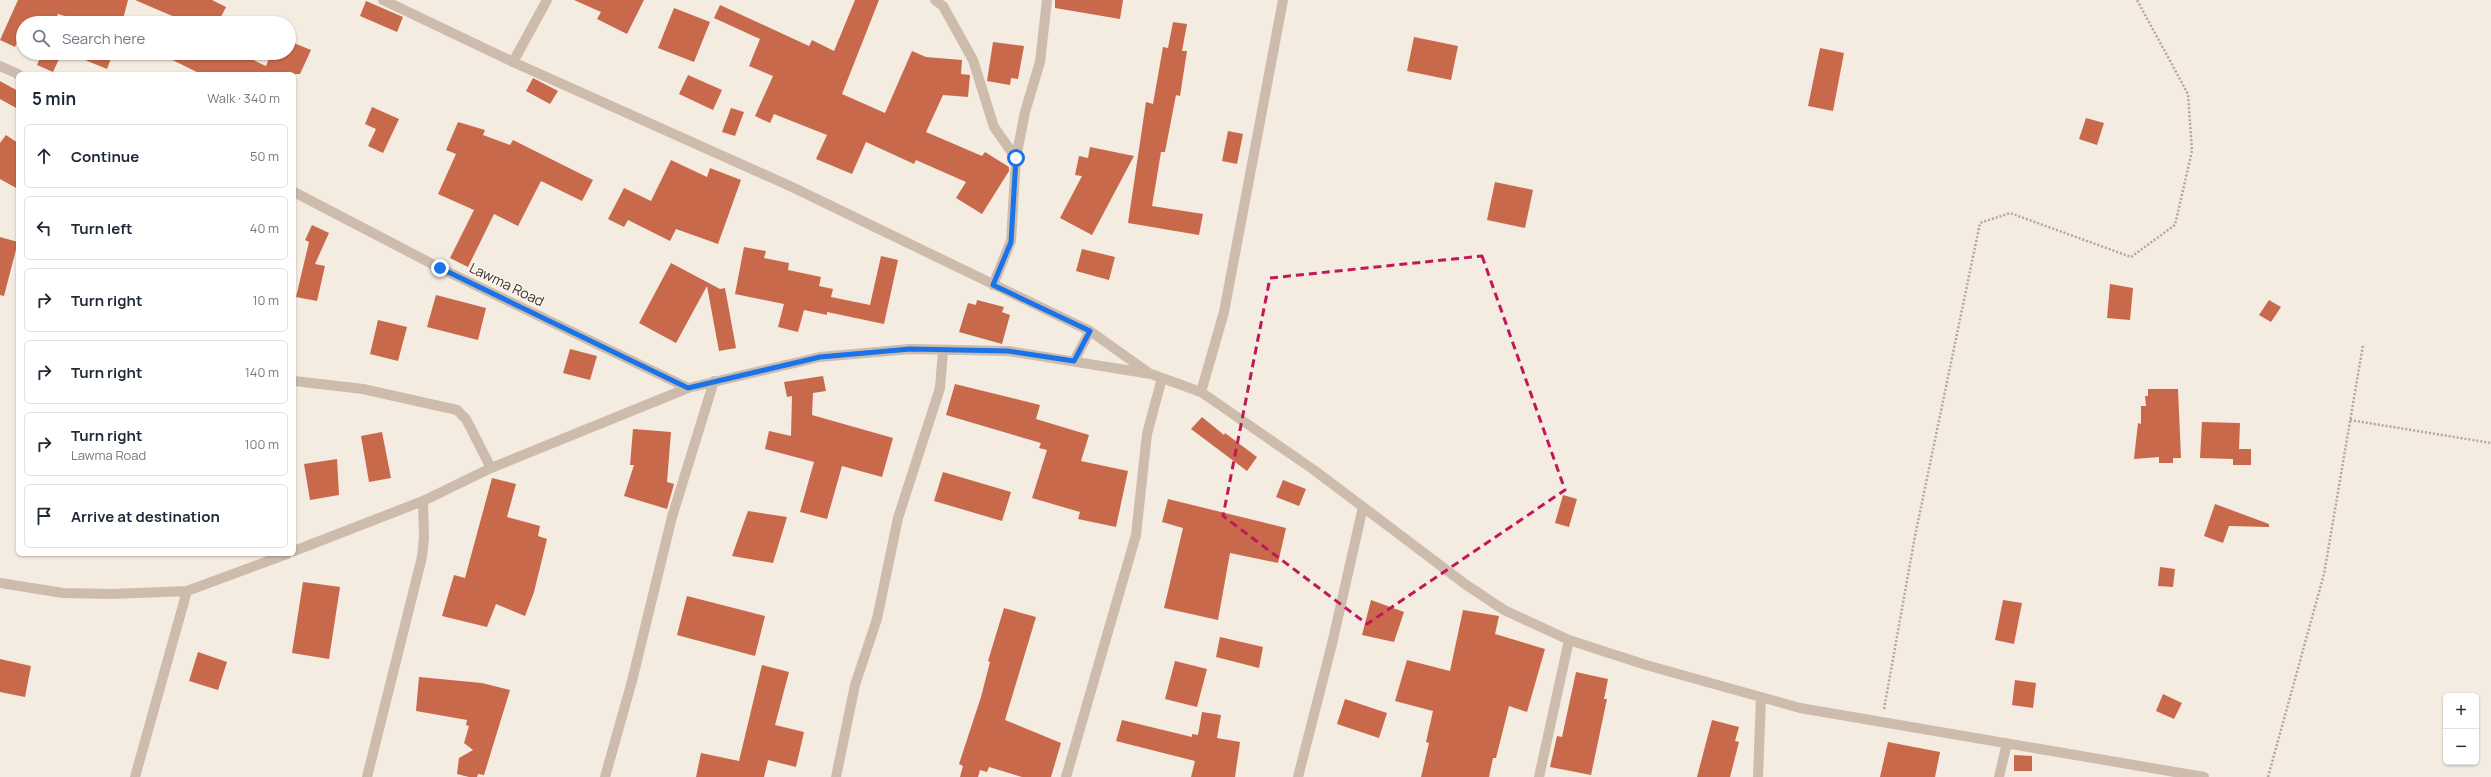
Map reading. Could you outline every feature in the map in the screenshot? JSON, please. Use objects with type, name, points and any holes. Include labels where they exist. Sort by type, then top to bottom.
[{"type":"street","points":[[383,0],[513,62],[784,184],[1090,331],[1151,374]]},
{"type":"street","points":[[513,62],[546,0]]},
{"type":"street","points":[[935,0],[943,6],[973,60],[994,127],[1016,158]]},
{"type":"street","points":[[993,285],[1011,242],[1016,158],[1025,112],[1040,62],[1047,0]]},
{"type":"street","points":[[1201,392],[1224,312],[1283,0]]},
{"type":"street","points":[[0,66],[16,73]]},
{"type":"street","name":"Lawma Road","points":[[296,193],[440,268],[688,388]]},
{"type":"street","points":[[1074,361],[1090,331]]},
{"type":"street","points":[[296,550],[423,501],[491,468],[688,388],[820,357],[910,349],[1008,351],[1151,374],[1201,392],[1314,470],[1442,567],[1504,610],[1569,640],[1646,665],[1800,708],[2204,777]]},
{"type":"street","points":[[836,777],[855,685],[877,619],[898,518],[940,388],[943,350]]},
{"type":"street","points":[[1066,777],[1136,535],[1147,434],[1162,378]]},
{"type":"street","points":[[296,381],[363,388],[457,410],[466,419],[491,468]]},
{"type":"street","points":[[605,777],[632,682],[672,517],[714,381]]},
{"type":"street","points":[[366,777],[422,557],[424,538],[423,501]]},
{"type":"street","points":[[1298,777],[1332,644],[1363,507]]},
{"type":"street","points":[[0,583],[63,593],[112,594],[188,591],[282,556]]},
{"type":"street","points":[[135,777],[188,591]]},
{"type":"street","points":[[1539,777],[1569,640]]},
{"type":"street","points":[[1758,777],[1762,697]]},
{"type":"street","points":[[1998,777],[2008,743]]},
{"type":"path","points":[[1882,721],[1915,536],[1980,223],[2010,213],[2131,256],[2175,225],[2192,151],[2188,94],[2137,0]]},
{"type":"path","points":[[2268,777],[2324,574],[2363,345]]},
{"type":"path","points":[[2350,420],[2491,443]]},
{"type":"highlighted area","points":[[1482,256],[1565,490],[1367,624],[1223,516],[1270,278]]},
{"type":"building","points":[[18,0],[128,0],[124,16],[65,16],[58,14],[57,16],[16,16],[15,47],[0,40]]},
{"type":"building","points":[[135,0],[212,0],[226,7],[222,16],[172,16]]},
{"type":"building","points":[[574,0],[644,0],[627,34],[597,19],[601,12]]},
{"type":"building","points":[[855,0],[879,0],[842,94],[885,113],[912,51],[926,57],[962,60],[961,74],[970,75],[968,97],[943,95],[926,132],[982,156],[985,152],[1009,167],[1009,171],[982,214],[956,198],[966,182],[916,160],[914,164],[866,142],[852,174],[816,159],[827,135],[774,114],[770,123],[755,116],[773,76],[749,66],[760,39],[714,18],[720,5],[809,46],[812,40],[834,51]]},
{"type":"building","points":[[1055,0],[1123,0],[1120,19],[1055,8]]},
{"type":"building","points":[[366,1],[403,17],[397,32],[360,16]]},
{"type":"building","points":[[674,8],[710,22],[694,62],[658,48]]},
{"type":"building","points":[[1173,22],[1187,24],[1182,51],[1187,51],[1180,96],[1176,95],[1165,152],[1161,152],[1152,206],[1203,214],[1199,235],[1128,223],[1146,102],[1153,104],[1163,47],[1168,48]]},
{"type":"building","points":[[1414,37],[1458,46],[1451,80],[1407,71]]},
{"type":"building","points":[[993,42],[1024,46],[1018,79],[1011,78],[1010,85],[987,81]]},
{"type":"building","points":[[296,44],[311,50],[300,74],[296,74],[296,72],[197,72],[172,60],[253,60],[266,66],[268,60],[296,60]]},
{"type":"building","points":[[1820,48],[1844,53],[1833,111],[1808,106]]},
{"type":"building","points":[[39,60],[59,60],[53,72],[37,65]]},
{"type":"building","points":[[85,60],[110,60],[107,69]]},
{"type":"building","points":[[688,75],[722,90],[713,110],[679,94]]},
{"type":"building","points":[[533,78],[558,91],[550,104],[526,91]]},
{"type":"building","points":[[0,81],[16,90],[16,108],[0,99]]},
{"type":"building","points":[[372,107],[399,119],[383,153],[368,146],[376,129],[365,124]]},
{"type":"building","points":[[731,108],[744,112],[735,136],[722,132]]},
{"type":"building","points":[[2086,118],[2104,123],[2097,145],[2079,139]]},
{"type":"building","points":[[458,122],[485,130],[483,135],[510,145],[513,140],[593,180],[582,201],[541,181],[518,226],[494,214],[468,267],[450,258],[474,210],[438,194],[456,154],[446,150]]},
{"type":"building","points":[[1228,131],[1243,134],[1237,164],[1222,161]]},
{"type":"building","points":[[6,135],[16,142],[16,188],[0,179],[0,143]]},
{"type":"building","points":[[1090,147],[1134,156],[1092,235],[1060,218],[1082,176],[1075,175],[1079,156],[1088,158]]},
{"type":"building","points":[[671,160],[707,177],[710,168],[741,180],[718,244],[676,229],[670,241],[628,220],[624,227],[608,219],[624,188],[651,201]]},
{"type":"building","points":[[1495,182],[1533,190],[1525,228],[1487,220]]},
{"type":"building","points":[[312,225],[329,233],[315,264],[325,266],[317,301],[296,297],[309,242],[305,240]]},
{"type":"building","points":[[0,237],[16,241],[16,250],[4,296],[0,295]]},
{"type":"building","points":[[744,247],[766,251],[764,258],[789,263],[788,270],[821,277],[819,286],[833,289],[831,297],[870,305],[881,256],[898,260],[884,324],[827,312],[827,315],[804,310],[798,332],[778,327],[784,304],[735,294]]},
{"type":"building","points":[[1082,249],[1115,257],[1109,280],[1076,271]]},
{"type":"building","points":[[671,263],[720,289],[725,288],[736,348],[719,351],[707,286],[676,343],[639,323]]},
{"type":"building","points":[[2110,284],[2133,288],[2130,320],[2107,318]]},
{"type":"building","points":[[436,295],[486,308],[478,340],[427,327]]},
{"type":"building","points":[[977,300],[1004,307],[1002,312],[1010,315],[1002,344],[959,332],[968,303],[976,305]]},
{"type":"building","points":[[2269,300],[2281,307],[2271,322],[2259,315]]},
{"type":"building","points":[[378,320],[407,327],[398,361],[370,354]]},
{"type":"building","points":[[570,349],[597,356],[590,380],[563,373]]},
{"type":"building","points":[[823,376],[826,391],[813,393],[812,415],[893,438],[882,477],[842,466],[827,519],[800,512],[814,462],[765,449],[769,431],[791,436],[792,396],[787,397],[784,382]]},
{"type":"building","points":[[955,384],[1040,405],[1036,419],[1089,435],[1081,461],[1128,471],[1116,527],[1078,519],[1080,512],[1032,498],[1047,450],[1039,448],[1041,443],[946,415]]},
{"type":"building","points":[[2148,389],[2178,389],[2181,458],[2173,458],[2173,463],[2159,463],[2159,457],[2134,459],[2138,423],[2141,424],[2141,406],[2146,406],[2145,396],[2148,396]]},
{"type":"building","points":[[1202,417],[1224,435],[1225,433],[1257,457],[1247,471],[1191,429]]},
{"type":"building","points":[[2202,422],[2240,423],[2239,449],[2251,449],[2251,465],[2233,465],[2233,459],[2200,458]]},
{"type":"building","points":[[633,429],[671,432],[667,482],[674,484],[667,509],[624,496],[634,465],[630,465]]},
{"type":"building","points":[[382,432],[391,478],[369,482],[361,436]]},
{"type":"building","points":[[337,459],[339,495],[310,500],[304,464]]},
{"type":"building","points":[[943,472],[1011,492],[1002,521],[934,501]]},
{"type":"building","points":[[492,478],[516,484],[507,517],[540,526],[538,536],[547,539],[534,592],[525,616],[496,604],[487,627],[442,616],[454,575],[465,578]]},
{"type":"building","points":[[1283,480],[1306,489],[1299,506],[1276,497]]},
{"type":"building","points":[[1563,495],[1577,499],[1569,527],[1555,523]]},
{"type":"building","points":[[1168,499],[1286,528],[1278,563],[1230,553],[1218,620],[1164,608],[1183,528],[1162,522]]},
{"type":"building","points":[[2215,504],[2269,524],[2269,527],[2229,526],[2223,543],[2204,536]]},
{"type":"building","points":[[748,511],[787,517],[773,563],[732,556]]},
{"type":"building","points":[[2160,567],[2175,569],[2173,587],[2158,586]]},
{"type":"building","points":[[303,582],[340,587],[329,659],[292,653]]},
{"type":"building","points":[[687,596],[765,616],[755,656],[677,635]]},
{"type":"building","points":[[1371,600],[1404,612],[1394,642],[1362,635]]},
{"type":"building","points":[[2003,600],[2022,603],[2014,644],[1995,640]]},
{"type":"building","points":[[1004,608],[1036,617],[1005,720],[1061,743],[1051,777],[1022,777],[989,767],[987,772],[980,770],[978,777],[960,777],[963,766],[959,764],[981,697],[990,662],[988,661]]},
{"type":"building","points":[[1463,610],[1499,616],[1495,634],[1545,649],[1527,712],[1509,706],[1496,758],[1493,758],[1489,777],[1421,777],[1429,743],[1426,742],[1433,711],[1395,701],[1407,660],[1450,671]]},
{"type":"building","points":[[1220,637],[1263,647],[1259,668],[1216,657]]},
{"type":"building","points":[[198,652],[227,662],[218,690],[189,681]]},
{"type":"building","points":[[0,659],[31,666],[25,697],[0,692]]},
{"type":"building","points":[[1175,661],[1207,669],[1197,707],[1165,699]]},
{"type":"building","points":[[762,665],[789,672],[775,725],[804,732],[796,767],[768,760],[764,777],[696,777],[701,753],[739,761]]},
{"type":"building","points":[[1576,672],[1608,679],[1604,699],[1607,699],[1591,775],[1550,767],[1557,736],[1562,737]]},
{"type":"building","points":[[419,677],[482,683],[510,690],[484,775],[478,774],[477,777],[469,777],[457,774],[459,758],[473,750],[464,743],[469,726],[466,725],[467,720],[416,711]]},
{"type":"building","points":[[2015,680],[2036,683],[2033,708],[2012,705]]},
{"type":"building","points":[[2163,694],[2182,703],[2174,719],[2156,711]]},
{"type":"building","points":[[1345,699],[1387,713],[1379,738],[1337,724]]},
{"type":"building","points":[[1202,712],[1221,715],[1217,738],[1240,742],[1235,777],[1191,777],[1195,761],[1116,741],[1122,720],[1192,737],[1192,734],[1198,735]]},
{"type":"building","points":[[1712,720],[1739,727],[1735,741],[1739,742],[1730,777],[1697,777]]},
{"type":"building","points":[[1888,742],[1940,752],[1935,777],[1880,777]]},
{"type":"building","points":[[2014,755],[2032,756],[2032,771],[2014,771]]},
{"type":"route","points":[[440,268],[688,388],[752,371],[820,357],[910,349],[1008,351],[1074,361],[1090,331],[993,285],[1011,242],[1016,158]]}]
